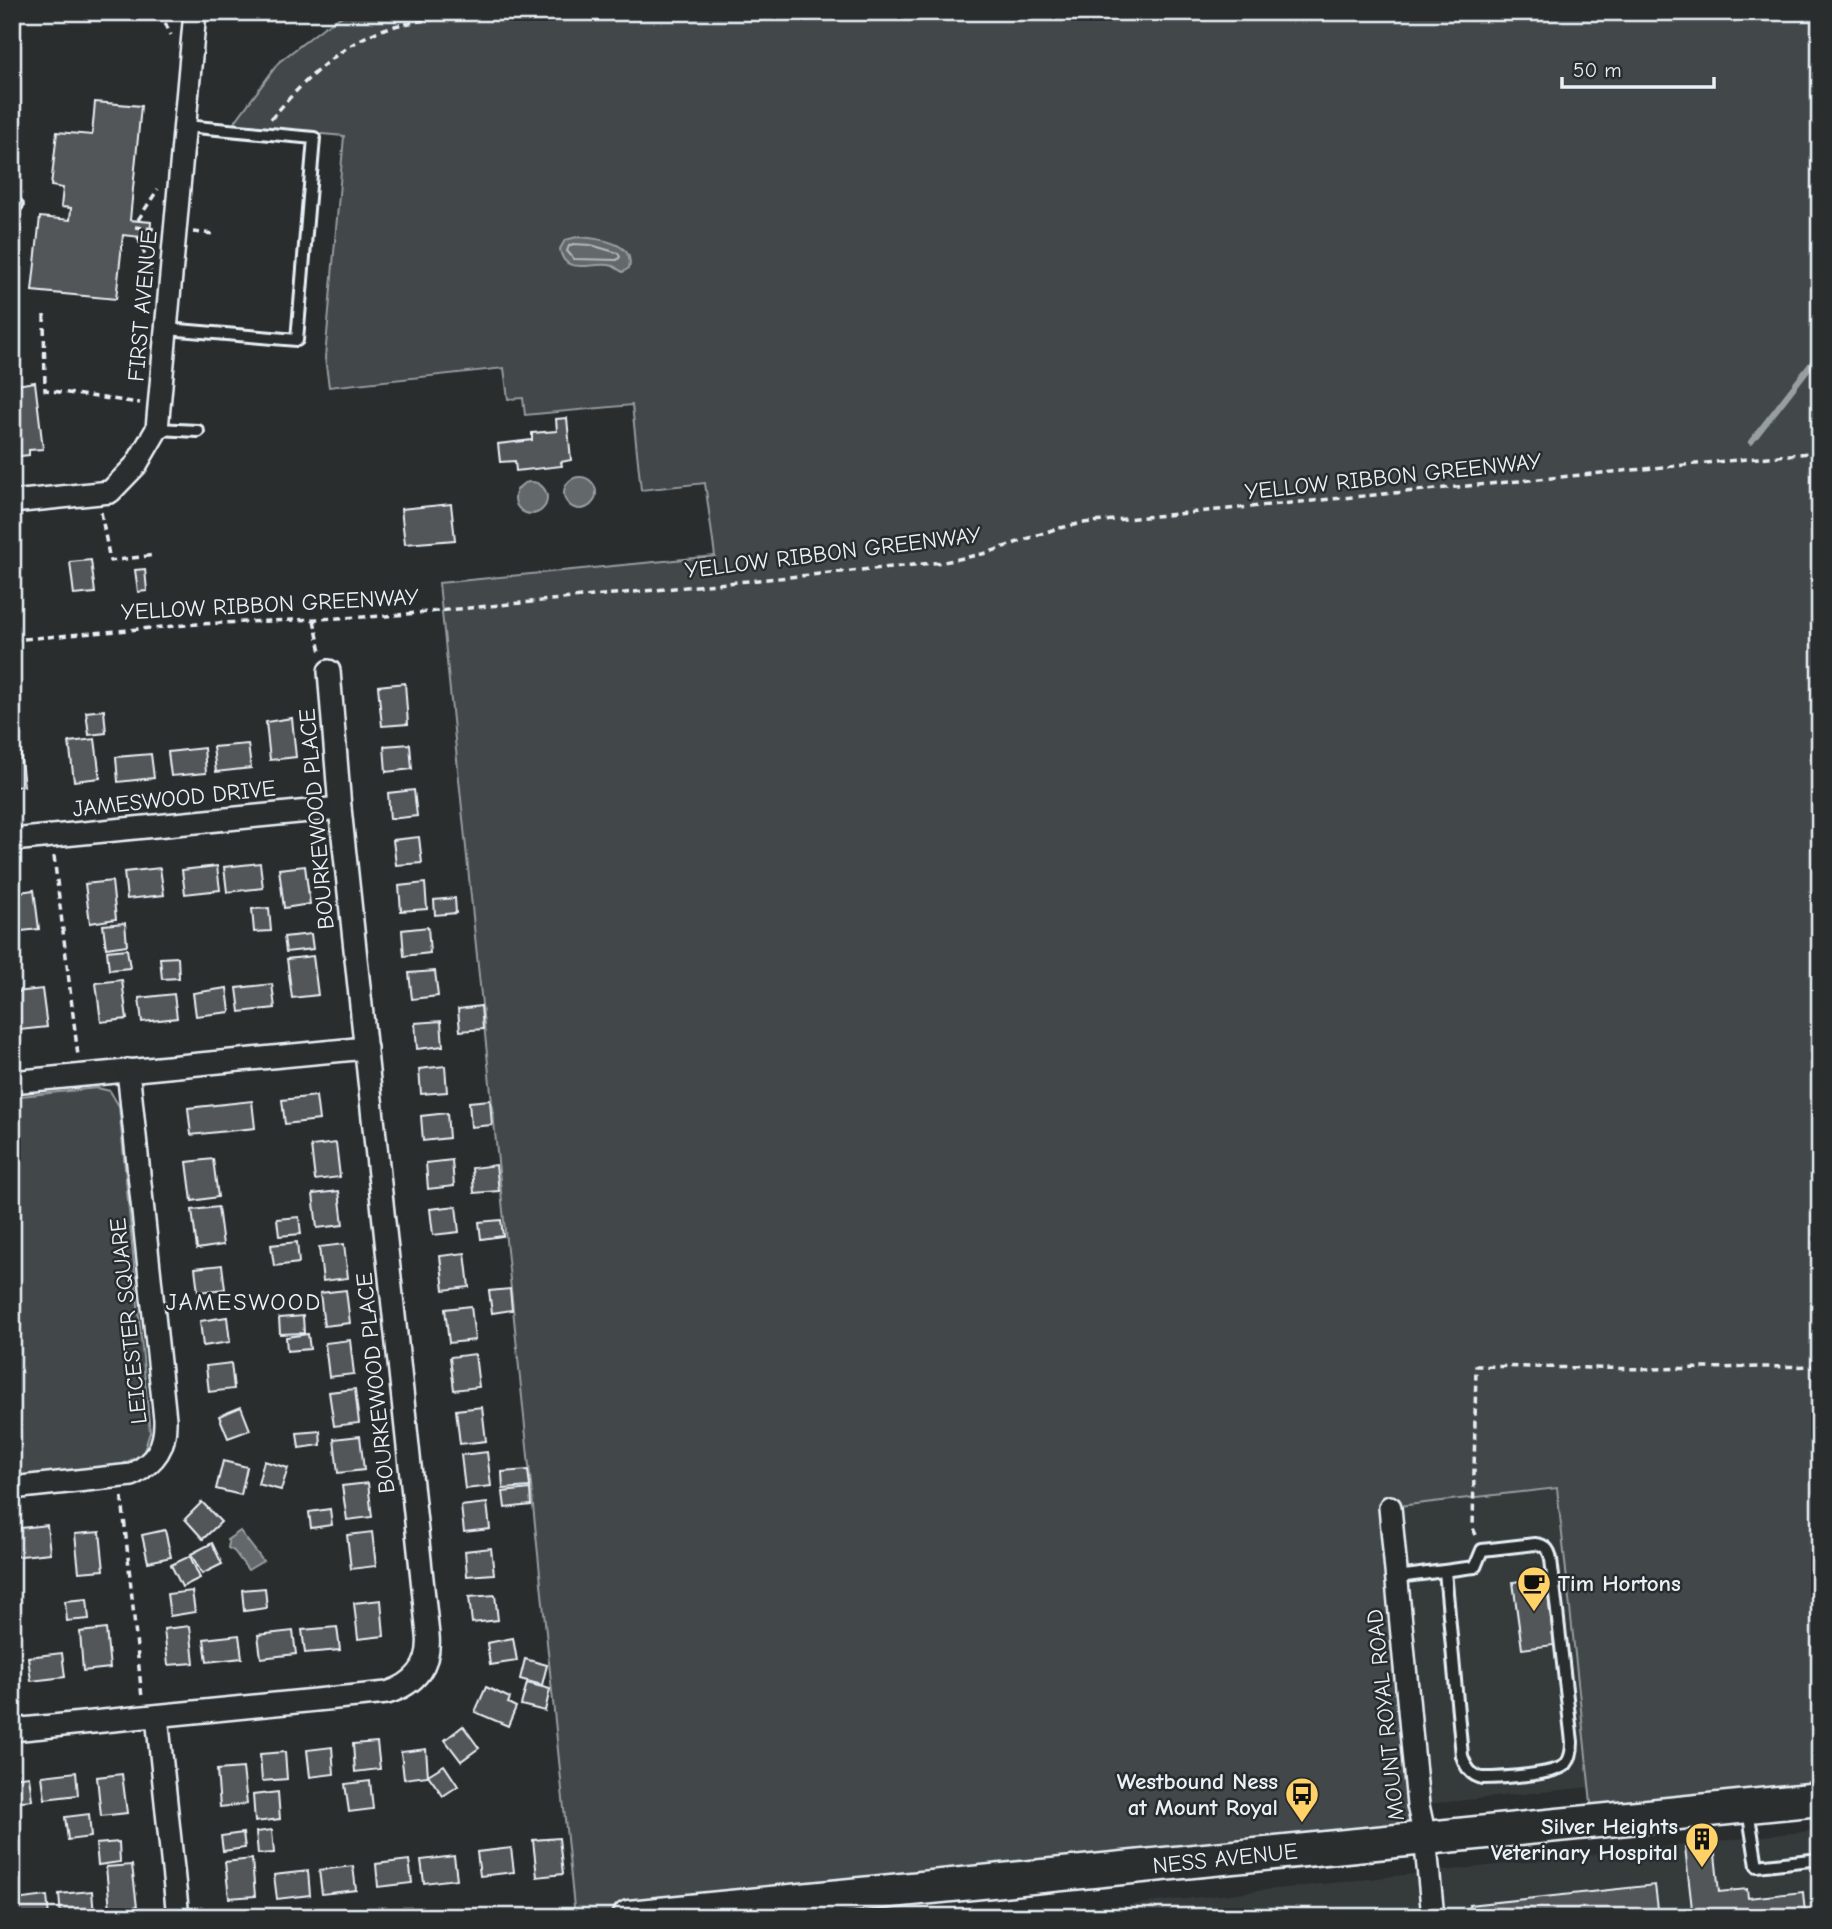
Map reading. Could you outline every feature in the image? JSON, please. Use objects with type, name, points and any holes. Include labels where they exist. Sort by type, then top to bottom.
[{"type":"main road","name":"NESS AVENUE","points":[[629,1917],[1820,1799]]},
{"type":"street","name":"FIRST AVENUE","points":[[12,502],[110,492],[136,465],[157,429],[195,12]]},
{"type":"street","name":"BOURKEWOOD PLACE","points":[[12,1730],[387,1693],[414,1680],[426,1664],[428,1635],[340,808],[329,671]]},
{"type":"street","name":"JAMESWOOD DRIVE","points":[[12,840],[340,808]]},
{"type":"street","points":[[12,1082],[366,1048]]},
{"type":"street","name":"LEICESTER SQUARE","points":[[12,1488],[132,1475],[146,1467],[162,1447],[165,1432],[128,1070]]},
{"type":"street","name":"MOUNT ROYAL ROAD","points":[[1390,1507],[1418,1805],[1425,1838],[1433,1917]]},
{"type":"street","points":[[151,1717],[178,1917]]},
{"type":"lane","points":[[167,329],[297,340],[314,138],[185,126]]},
{"type":"lane","points":[[157,429],[198,431]]},
{"type":"lane","points":[[1396,1577],[1475,1567],[1482,1550],[1535,1544],[1545,1547],[1550,1554],[1572,1742],[1570,1758],[1563,1767],[1482,1778],[1474,1776],[1467,1768],[1462,1756],[1445,1571]]},
{"type":"lane","points":[[1747,1806],[1757,1866],[1820,1859]]},
{"type":"path","points":[[268,122],[328,62],[376,32],[417,22],[529,12]]},
{"type":"path","points":[[44,315],[45,390],[159,405]]},
{"type":"path","name":"YELLOW RIBBON GREENWAY","points":[[12,640],[198,624],[400,615],[944,562],[987,553],[1055,529],[1083,523],[1820,452]]},
{"type":"path","points":[[97,493],[110,561],[155,555]]},
{"type":"path","points":[[314,620],[324,665],[329,671]]},
{"type":"path","points":[[52,836],[80,1076]]},
{"type":"path","points":[[1482,1550],[1474,1528],[1476,1366],[1650,1369],[1820,1366]]},
{"type":"path","points":[[120,1478],[151,1717]]},
{"type":"shaded area","points":[[349,12],[1820,12],[1820,1799],[1593,1821],[1557,1488],[1390,1507],[1425,1837],[618,1917],[575,1917],[439,583],[715,556],[705,483],[641,490],[632,405],[525,415],[523,398],[508,399],[504,368],[329,387],[325,358],[344,136],[232,126],[279,62],[324,27]]},
{"type":"shaded area","points":[[97,1088],[110,1091],[119,1106],[150,1432],[143,1454],[119,1466],[12,1477],[12,1097]]},
{"type":"shaded area","points":[[1558,1488],[1589,1787],[1418,1805],[1390,1507]]},
{"type":"shaded area","points":[[1820,1830],[1820,1917],[1130,1917],[1129,1905]]},
{"type":"water","points":[[577,237],[604,240],[621,247],[630,259],[629,268],[623,272],[613,266],[574,266],[567,263],[560,249],[565,240]]},
{"type":"water","points":[[580,477],[591,482],[596,493],[591,504],[580,509],[569,504],[564,493],[569,482]]},
{"type":"water","points":[[531,482],[542,487],[547,498],[542,509],[531,514],[520,509],[515,498],[520,487]]},
{"type":"water","points":[[240,1531],[263,1561],[248,1570],[234,1551],[228,1548],[227,1540]]},
{"type":"building","points":[[95,102],[141,106],[130,220],[151,222],[150,238],[123,235],[116,299],[32,291],[40,217],[70,220],[71,208],[61,207],[63,188],[51,186],[57,132],[92,135]]},
{"type":"building","points":[[35,382],[43,449],[29,450],[29,455],[12,457],[12,394],[17,394],[16,385]]},
{"type":"building","points":[[567,418],[571,460],[561,462],[562,466],[516,471],[515,461],[500,462],[498,444],[532,440],[532,433],[557,431],[556,419]]},
{"type":"building","points":[[451,504],[455,540],[405,544],[401,509]]},
{"type":"building","points":[[91,560],[95,593],[74,595],[70,562]]},
{"type":"building","points":[[145,569],[147,591],[138,592],[135,570]]},
{"type":"building","points":[[405,683],[408,724],[382,726],[378,686]]},
{"type":"building","points":[[104,710],[106,733],[89,735],[86,712]]},
{"type":"building","points":[[292,718],[296,757],[270,760],[266,722]]},
{"type":"building","points":[[95,739],[100,778],[74,781],[69,742]]},
{"type":"building","points":[[19,743],[24,786],[12,787],[12,744]]},
{"type":"building","points":[[248,744],[251,768],[216,772],[213,747]]},
{"type":"building","points":[[410,744],[412,769],[386,772],[384,746]]},
{"type":"building","points":[[204,748],[206,773],[171,776],[168,752]]},
{"type":"building","points":[[151,754],[154,778],[118,782],[116,757]]},
{"type":"building","points":[[414,790],[417,816],[390,819],[388,793]]},
{"type":"building","points":[[419,837],[422,863],[396,865],[393,840]]},
{"type":"building","points":[[260,863],[263,888],[227,892],[224,867]]},
{"type":"building","points":[[217,866],[220,890],[185,894],[182,870]]},
{"type":"building","points":[[305,866],[310,904],[284,908],[279,869]]},
{"type":"building","points":[[160,868],[164,895],[127,899],[124,872]]},
{"type":"building","points":[[112,881],[116,919],[90,923],[85,884]]},
{"type":"building","points":[[425,883],[427,909],[401,911],[399,886]]},
{"type":"building","points":[[34,890],[39,929],[13,932],[12,893]]},
{"type":"building","points":[[455,898],[456,913],[435,915],[434,900]]},
{"type":"building","points":[[269,908],[271,931],[254,932],[252,909]]},
{"type":"building","points":[[125,923],[127,945],[106,948],[103,925]]},
{"type":"building","points":[[428,927],[430,953],[404,956],[402,930]]},
{"type":"building","points":[[311,934],[313,949],[286,952],[284,937]]},
{"type":"building","points":[[127,949],[130,968],[109,970],[107,951]]},
{"type":"building","points":[[313,956],[318,995],[292,998],[287,959]]},
{"type":"building","points":[[178,957],[179,978],[162,979],[160,958]]},
{"type":"building","points":[[435,971],[438,996],[412,999],[409,973]]},
{"type":"building","points":[[122,980],[127,1019],[101,1022],[96,983]]},
{"type":"building","points":[[272,984],[275,1008],[240,1012],[237,988]]},
{"type":"building","points":[[227,988],[230,1012],[196,1016],[193,993]]},
{"type":"building","points":[[42,989],[47,1027],[20,1030],[16,992]]},
{"type":"building","points":[[174,994],[177,1018],[142,1022],[139,998]]},
{"type":"building","points":[[481,1006],[483,1029],[460,1031],[458,1009]]},
{"type":"building","points":[[441,1021],[443,1046],[417,1049],[415,1023]]},
{"type":"building","points":[[445,1066],[447,1092],[421,1094],[419,1069]]},
{"type":"building","points":[[316,1096],[319,1120],[285,1124],[282,1100]]},
{"type":"building","points":[[490,1100],[492,1125],[471,1127],[469,1102]]},
{"type":"building","points":[[252,1101],[255,1128],[191,1135],[188,1108]]},
{"type":"building","points":[[447,1113],[449,1138],[423,1141],[421,1116]]},
{"type":"building","points":[[336,1143],[340,1177],[315,1180],[311,1146]]},
{"type":"building","points":[[213,1159],[218,1197],[192,1201],[187,1162]]},
{"type":"building","points":[[452,1160],[454,1186],[428,1189],[426,1163]]},
{"type":"building","points":[[496,1165],[499,1191],[474,1193],[472,1168]]},
{"type":"building","points":[[339,1191],[343,1225],[317,1228],[313,1194]]},
{"type":"building","points":[[456,1206],[459,1232],[433,1235],[430,1209]]},
{"type":"building","points":[[218,1207],[223,1245],[197,1249],[192,1210]]},
{"type":"building","points":[[299,1217],[301,1234],[279,1236],[277,1219]]},
{"type":"building","points":[[501,1220],[503,1236],[481,1239],[479,1222]]},
{"type":"building","points":[[297,1242],[299,1263],[274,1266],[271,1245]]},
{"type":"building","points":[[344,1244],[348,1278],[323,1281],[319,1247]]},
{"type":"building","points":[[465,1253],[469,1287],[444,1290],[440,1256]]},
{"type":"building","points":[[222,1265],[225,1289],[198,1292],[195,1268]]},
{"type":"building","points":[[510,1289],[512,1310],[492,1313],[489,1291]]},
{"type":"building","points":[[346,1290],[350,1323],[324,1326],[320,1293]]},
{"type":"building","points":[[471,1306],[475,1340],[449,1343],[445,1309]]},
{"type":"building","points":[[303,1316],[304,1333],[280,1334],[279,1318]]},
{"type":"building","points":[[227,1317],[230,1342],[203,1346],[200,1321]]},
{"type":"building","points":[[308,1334],[310,1349],[287,1351],[286,1337]]},
{"type":"building","points":[[350,1340],[354,1374],[329,1377],[325,1343]]},
{"type":"building","points":[[475,1354],[479,1387],[454,1390],[450,1357]]},
{"type":"building","points":[[231,1363],[234,1389],[209,1392],[206,1366]]},
{"type":"building","points":[[355,1389],[359,1423],[334,1426],[329,1392]]},
{"type":"building","points":[[241,1407],[250,1430],[228,1438],[219,1416]]},
{"type":"building","points":[[482,1407],[486,1441],[460,1444],[456,1410]]},
{"type":"building","points":[[320,1431],[321,1445],[299,1448],[297,1433]]},
{"type":"building","points":[[360,1436],[364,1470],[338,1473],[334,1439]]},
{"type":"building","points":[[487,1452],[491,1486],[465,1489],[461,1455]]},
{"type":"building","points":[[223,1461],[247,1467],[241,1495],[216,1489]]},
{"type":"building","points":[[264,1461],[288,1468],[281,1490],[258,1484]]},
{"type":"building","points":[[528,1470],[530,1487],[503,1489],[502,1472]]},
{"type":"building","points":[[368,1483],[372,1517],[347,1520],[342,1486]]},
{"type":"building","points":[[530,1489],[531,1505],[505,1508],[503,1492]]},
{"type":"building","points":[[202,1502],[221,1522],[203,1539],[185,1519]]},
{"type":"building","points":[[487,1503],[490,1529],[464,1532],[461,1506]]},
{"type":"building","points":[[330,1509],[332,1525],[311,1528],[309,1512]]},
{"type":"building","points":[[47,1525],[50,1553],[12,1557],[12,1529]]},
{"type":"building","points":[[165,1530],[171,1557],[148,1562],[142,1535]]},
{"type":"building","points":[[100,1532],[104,1570],[79,1572],[75,1534]]},
{"type":"building","points":[[372,1532],[376,1566],[351,1569],[347,1535]]},
{"type":"building","points":[[212,1543],[222,1564],[202,1574],[191,1554]]},
{"type":"building","points":[[491,1548],[494,1574],[467,1576],[465,1551]]},
{"type":"building","points":[[190,1556],[200,1578],[182,1587],[171,1565]]},
{"type":"building","name":"Tim Hortons","points":[[1546,1577],[1554,1645],[1522,1649],[1513,1582]]},
{"type":"building","points":[[265,1588],[267,1608],[244,1611],[242,1590]]},
{"type":"building","points":[[192,1591],[195,1612],[170,1616],[167,1594]]},
{"type":"building","points":[[495,1595],[498,1620],[472,1623],[469,1597]]},
{"type":"building","points":[[87,1599],[89,1619],[67,1621],[65,1601]]},
{"type":"building","points":[[381,1600],[384,1636],[358,1639],[354,1603]]},
{"type":"building","points":[[190,1626],[194,1663],[168,1665],[164,1629]]},
{"type":"building","points":[[337,1627],[340,1650],[305,1653],[302,1630]]},
{"type":"building","points":[[106,1629],[110,1668],[83,1671],[80,1632]]},
{"type":"building","points":[[293,1631],[296,1654],[261,1658],[258,1635]]},
{"type":"building","points":[[239,1635],[242,1658],[207,1662],[204,1639]]},
{"type":"building","points":[[513,1638],[517,1661],[490,1665],[487,1643]]},
{"type":"building","points":[[62,1653],[65,1677],[31,1681],[28,1657]]},
{"type":"building","points":[[16,1657],[19,1681],[12,1682],[12,1658]]},
{"type":"building","points":[[525,1659],[547,1665],[542,1685],[520,1679]]},
{"type":"building","points":[[527,1683],[550,1689],[545,1711],[521,1705]]},
{"type":"building","points":[[486,1687],[510,1698],[508,1703],[516,1707],[508,1726],[475,1712]]},
{"type":"building","points":[[463,1726],[479,1748],[461,1761],[445,1740]]},
{"type":"building","points":[[377,1742],[380,1769],[355,1772],[353,1744]]},
{"type":"building","points":[[332,1747],[334,1774],[310,1777],[307,1750]]},
{"type":"building","points":[[426,1749],[428,1776],[404,1779],[401,1752]]},
{"type":"building","points":[[285,1752],[287,1779],[262,1781],[260,1754]]},
{"type":"building","points":[[444,1765],[458,1786],[443,1796],[428,1775]]},
{"type":"building","points":[[243,1768],[247,1804],[220,1807],[217,1770]]},
{"type":"building","points":[[76,1772],[78,1795],[45,1799],[42,1776]]},
{"type":"building","points":[[122,1774],[127,1813],[101,1816],[97,1777]]},
{"type":"building","points":[[29,1776],[32,1800],[12,1802],[12,1778]]},
{"type":"building","points":[[370,1781],[373,1809],[349,1812],[345,1784]]},
{"type":"building","points":[[278,1792],[280,1819],[255,1822],[253,1795]]},
{"type":"building","points":[[89,1814],[91,1837],[68,1840],[65,1817]]},
{"type":"building","points":[[272,1830],[274,1853],[258,1854],[256,1832]]},
{"type":"building","points":[[243,1833],[245,1848],[223,1851],[221,1836]]},
{"type":"building","points":[[559,1838],[563,1874],[537,1877],[533,1840]]},
{"type":"building","points":[[119,1842],[120,1862],[98,1865],[96,1844]]},
{"type":"building","name":"Silver Heights Veterinary Hospital","points":[[1714,1845],[1719,1892],[1747,1889],[1748,1898],[1803,1892],[1805,1913],[1774,1917],[1693,1917],[1685,1848]]},
{"type":"building","points":[[511,1848],[514,1872],[480,1876],[477,1852]]},
{"type":"building","points":[[454,1856],[457,1879],[424,1883],[421,1860]]},
{"type":"building","points":[[252,1859],[255,1896],[229,1898],[225,1862]]},
{"type":"building","points":[[409,1860],[412,1883],[378,1887],[376,1864]]},
{"type":"building","points":[[132,1865],[137,1907],[110,1909],[106,1867]]},
{"type":"building","points":[[353,1866],[356,1890],[322,1894],[319,1870]]},
{"type":"building","points":[[308,1871],[310,1895],[277,1899],[274,1875]]},
{"type":"building","points":[[1655,1885],[1659,1917],[1471,1917],[1469,1905]]},
{"type":"building","points":[[92,1891],[94,1916],[61,1917],[59,1894]]},
{"type":"building","points":[[47,1896],[49,1917],[16,1917],[14,1900]]},
{"type":"waterway","points":[[1751,442],[1820,353]]},
{"type":"place","name":"Tim Hortons","points":[[1534,1613]]},
{"type":"place","name":"Westbound Ness at Mount Royal","points":[[1302,1824]]},
{"type":"place","name":"Silver Heights Veterinary Hospital","points":[[1702,1869]]},
{"type":"district","name":"JAMESWOOD","points":[[244,1302]]}]
